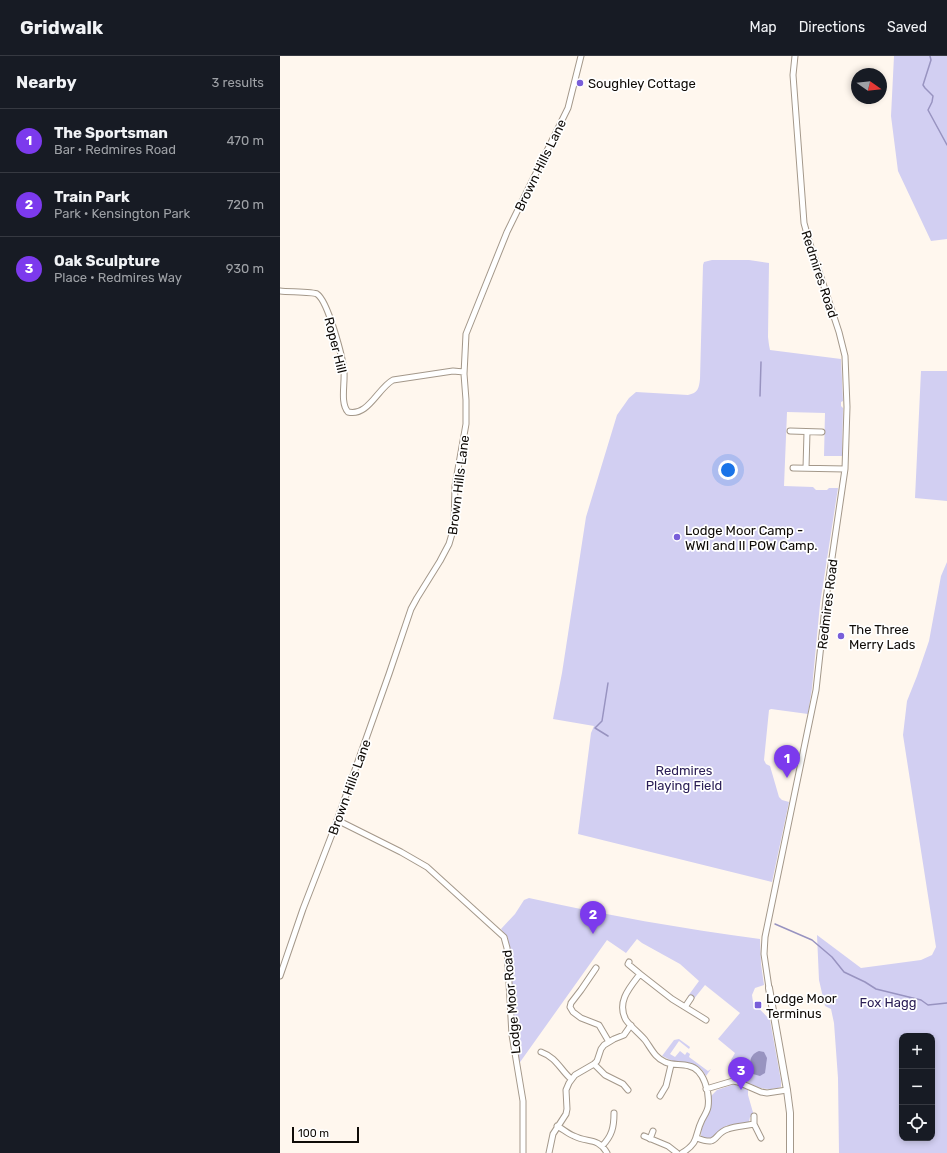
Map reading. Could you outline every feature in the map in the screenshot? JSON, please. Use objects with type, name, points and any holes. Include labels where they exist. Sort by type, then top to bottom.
[{"type":"street","name":"Brown Hills Lane","points":[[280,976],[303,909],[392,668],[411,609],[419,593],[445,554],[451,538],[454,527],[455,486],[466,424],[464,372],[465,339],[468,328],[486,288],[505,237],[568,108],[581,56]]},
{"type":"street","name":"Redmires Road","points":[[790,1153],[790,1113],[768,988],[764,954],[765,937],[816,690],[826,598],[845,469],[847,408],[845,356],[839,332],[810,246],[804,223],[793,75],[795,56]]},
{"type":"street","name":"Roper Hill","points":[[280,291],[312,293],[318,295],[326,306],[341,355],[344,373],[344,404],[348,411],[354,413],[362,410],[386,385],[394,380],[453,371],[464,372]]},
{"type":"street","points":[[790,431],[822,432]]},
{"type":"street","points":[[806,468],[807,432]]},
{"type":"street","points":[[793,468],[845,469]]},
{"type":"street","name":"Lodge Moor Road","points":[[337,820],[427,867],[499,931],[504,938],[506,945],[512,1035],[523,1101],[523,1153]]},
{"type":"street","points":[[628,963],[667,995],[706,1020]]},
{"type":"street","points":[[596,968],[571,1003],[570,1007],[573,1012],[581,1018],[599,1026],[609,1042]]},
{"type":"street","points":[[640,974],[623,999],[622,1006],[627,1020],[644,1039],[657,1057],[671,1065],[689,1066],[695,1069],[702,1077],[706,1089],[708,1107],[699,1127],[697,1138],[691,1147],[682,1153]]},
{"type":"street","points":[[685,1007],[691,998]]},
{"type":"street","points":[[549,1153],[553,1134],[566,1114],[566,1090],[571,1079],[579,1072],[594,1064],[597,1061],[602,1049],[609,1042],[624,1035],[631,1025]]},
{"type":"street","points":[[541,1052],[556,1060],[571,1079]]},
{"type":"street","points":[[594,1064],[605,1075],[624,1084],[628,1090]]},
{"type":"street","points":[[660,1096],[666,1086],[671,1065]]},
{"type":"street","points":[[706,1089],[733,1081],[767,1093],[787,1090]]},
{"type":"street","points":[[602,1146],[610,1137],[617,1122],[614,1113]]},
{"type":"street","points":[[754,1116],[754,1124],[761,1138]]},
{"type":"street","points":[[697,1138],[710,1142],[715,1140],[721,1132],[727,1129],[754,1124]]},
{"type":"street","points":[[558,1126],[574,1137],[594,1141],[602,1146],[607,1153]]},
{"type":"street","points":[[650,1139],[654,1131]]},
{"type":"street","points":[[644,1136],[668,1146],[677,1153]]},
{"type":"green space","points":[[894,56],[947,56],[947,239],[931,241],[898,171],[891,116]]},
{"type":"green space","name":"Redmires Playing Field","points":[[712,260],[749,260],[769,263],[768,337],[770,350],[841,359],[843,401],[841,402],[841,406],[843,408],[842,456],[824,456],[825,413],[787,412],[784,486],[813,487],[816,490],[838,488],[820,604],[808,714],[769,710],[764,760],[766,764],[770,766],[779,797],[782,800],[789,802],[772,882],[578,834],[591,733],[594,726],[553,719],[562,673],[586,517],[617,415],[629,398],[636,392],[688,395],[697,390],[700,379],[703,265],[704,262]]},
{"type":"green space","points":[[921,371],[947,371],[947,501],[915,498]]},
{"type":"green space","name":"Fox Hagg","points":[[947,562],[947,1153],[839,1153],[838,1078],[834,1023],[831,1009],[825,1006],[819,980],[817,935],[861,968],[921,960],[932,955],[936,947],[903,735],[907,701],[929,641],[941,576]]},
{"type":"green space","points":[[529,898],[644,921],[760,939],[764,985],[755,988],[752,995],[753,1002],[770,1020],[781,1087],[764,1089],[738,1078],[735,1065],[731,1060],[735,1053],[718,1039],[740,1013],[705,985],[693,1000],[688,996],[699,981],[680,964],[637,939],[626,953],[607,940],[518,1065],[508,938],[501,929],[515,914],[524,900]]},
{"type":"green space","points":[[679,1039],[690,1047],[689,1049],[679,1041],[670,1054],[675,1057],[680,1051],[685,1055],[687,1052],[690,1054],[689,1057],[708,1071],[711,1069],[706,1076],[700,1068],[694,1064],[674,1061],[662,1056],[674,1040]]},
{"type":"green space","points":[[732,1085],[748,1087],[748,1095],[754,1116],[750,1117],[749,1122],[726,1126],[719,1130],[711,1139],[706,1139],[701,1136],[703,1125],[710,1107],[711,1096],[717,1090]]},
{"type":"shaded area","points":[[759,1051],[764,1052],[767,1058],[765,1073],[760,1076],[753,1074],[750,1064],[753,1055]]},
{"type":"waterway","points":[[930,56],[931,60],[923,85],[933,96],[928,110],[947,145]]},
{"type":"waterway","points":[[760,396],[761,362]]},
{"type":"waterway","points":[[608,683],[602,721],[595,728],[608,736]]},
{"type":"waterway","points":[[775,924],[812,940],[832,957],[844,972],[876,989],[921,1000],[928,1005],[947,1003]]},
{"type":"place","name":"Soughley Cottage","points":[[580,83]]},
{"type":"place","name":"Lodge Moor Camp - WWI and II POW Camp.","points":[[677,537]]},
{"type":"place","name":"The Three Merry Lads","points":[[841,636]]},
{"type":"place","name":"The Sportsman","points":[[787,778]]},
{"type":"place","name":"Train Park","points":[[593,934]]},
{"type":"place","name":"Lodge Moor Terminus","points":[[758,1005]]},
{"type":"place","name":"Oak Sculpture","points":[[741,1090]]}]
